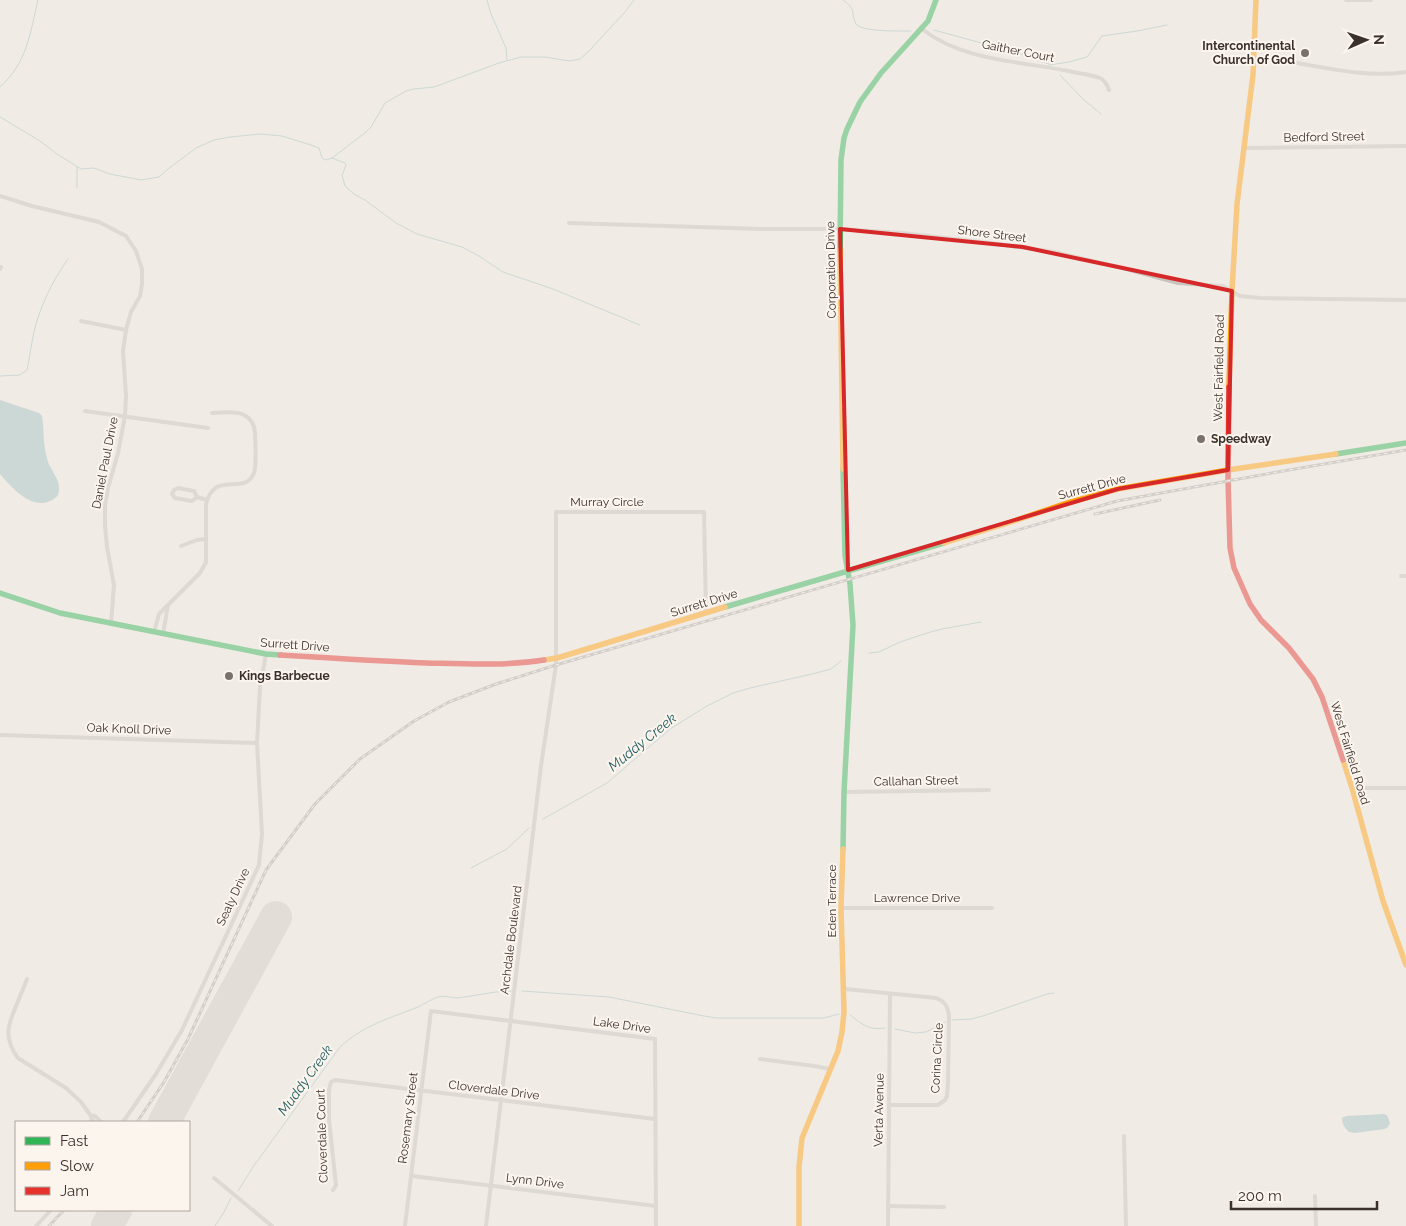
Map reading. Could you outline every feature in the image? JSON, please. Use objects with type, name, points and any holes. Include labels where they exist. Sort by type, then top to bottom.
[{"type":"street","name":"Corporation Drive","points":[[848,570],[845,555],[843,508],[840,229],[842,147],[847,129],[860,102],[881,73],[928,21],[936,0]]},
{"type":"street","name":"West Fairfield Road","points":[[1256,0],[1253,75],[1236,208],[1228,359],[1230,548],[1234,568],[1250,604],[1261,620],[1289,648],[1313,680],[1326,706],[1352,788],[1383,901],[1406,965]]},
{"type":"street","points":[[1346,0],[1370,0]]},
{"type":"street","name":"Gaither Court","points":[[922,29],[947,44],[964,50],[1102,79],[1107,84],[1109,90]]},
{"type":"street","points":[[1254,58],[1294,62],[1372,75],[1390,75],[1406,72]]},
{"type":"street","name":"Bedford Street","points":[[1243,148],[1406,146]]},
{"type":"street","name":"Daniel Paul Drive","points":[[0,196],[32,206],[99,222],[126,236],[136,251],[142,269],[140,296],[131,312],[126,330],[123,351],[126,396],[125,416],[105,505],[107,547],[114,585],[111,624]]},
{"type":"street","name":"Shore Street","points":[[569,223],[840,229],[902,233],[1023,248],[1082,258],[1178,282],[1223,286],[1240,296],[1260,298],[1406,300]]},
{"type":"street","points":[[81,321],[126,330]]},
{"type":"street","points":[[85,411],[208,428]]},
{"type":"street","points":[[154,632],[157,618],[200,573],[206,562],[207,500],[212,491],[216,486],[246,482],[254,472],[255,427],[252,422],[241,413],[212,413]]},
{"type":"street","name":"Surrett Drive","points":[[0,593],[60,613],[266,654],[378,661],[482,665],[519,664],[557,658],[1118,489],[1406,443]]},
{"type":"street","points":[[197,498],[194,491],[178,488],[172,494],[175,498],[192,501],[197,498],[207,500]]},
{"type":"street","name":"Murray Circle","points":[[557,658],[556,512],[704,512],[706,612]]},
{"type":"street","points":[[181,546],[206,539]]},
{"type":"street","name":"Eden Terrace","points":[[799,1226],[799,1167],[802,1138],[838,1051],[844,1012],[845,989],[841,940],[841,908],[844,792],[853,643],[852,603],[848,570]]},
{"type":"street","points":[[163,634],[168,605]]},
{"type":"street","name":"Sealy Drive","points":[[124,1121],[156,1074],[182,1030],[259,865],[262,834],[257,743],[260,687],[266,654]]},
{"type":"street","name":"Archdale Boulevard","points":[[486,1226],[540,780],[557,658]]},
{"type":"street","name":"Oak Knoll Drive","points":[[0,735],[257,743]]},
{"type":"street","points":[[1352,788],[1406,788]]},
{"type":"street","name":"Callahan Street","points":[[844,792],[989,790]]},
{"type":"street","name":"Lawrence Drive","points":[[841,908],[992,908]]},
{"type":"street","points":[[27,979],[8,1022],[7,1043],[18,1058],[66,1088],[92,1116],[95,1116],[100,1121]]},
{"type":"street","name":"Corina Circle","points":[[845,989],[940,1000],[947,1006],[949,1016],[948,1083],[945,1100],[938,1105],[889,1105]]},
{"type":"street","name":"Verta Avenue","points":[[888,1226],[890,994]]},
{"type":"street","name":"Lake Drive","points":[[431,1012],[655,1038],[656,1226]]},
{"type":"street","name":"Rosemary Street","points":[[406,1226],[431,1012]]},
{"type":"street","points":[[760,1059],[830,1069]]},
{"type":"street","name":"Cloverdale Drive","points":[[331,1082],[336,1080],[655,1119]]},
{"type":"street","name":"Cloverdale Court","points":[[331,1082],[329,1090],[329,1120],[336,1185],[333,1190]]},
{"type":"street","points":[[92,1116],[93,1121]]},
{"type":"street","points":[[1124,1136],[1126,1226]]},
{"type":"street","name":"Lynn Drive","points":[[412,1176],[656,1206]]},
{"type":"street","points":[[214,1178],[272,1226]]},
{"type":"street","points":[[1315,1196],[1316,1226]]},
{"type":"street","points":[[888,1206],[944,1207]]},
{"type":"street","points":[[36,1226],[50,1211]]},
{"type":"highlighted area","points":[[840,229],[1023,247],[1232,291],[1228,470],[1118,489],[848,570]]},
{"type":"water","points":[[0,400],[39,413],[42,416],[47,457],[59,486],[58,495],[50,501],[43,503],[29,500],[16,491],[0,474]]},
{"type":"water","points":[[1387,1115],[1390,1123],[1385,1129],[1349,1132],[1342,1120],[1346,1116]]},
{"type":"waterway","points":[[0,87],[9,78],[22,58],[30,36],[38,0]]},
{"type":"waterway","points":[[487,0],[506,48],[507,60]]},
{"type":"waterway","points":[[0,117],[81,169],[94,168],[110,174],[141,180],[159,177],[196,148],[214,140],[230,137],[261,134],[282,136],[319,148],[322,158],[326,160],[332,158],[366,132],[385,103],[406,91],[434,87],[521,57],[545,57],[569,61],[580,59],[634,0]]},
{"type":"waterway","points":[[843,0],[852,9],[854,20],[859,27],[882,31],[911,31]]},
{"type":"waterway","points":[[1049,65],[1087,57],[1102,36],[1167,25]]},
{"type":"waterway","points":[[934,30],[1018,53],[1049,64]]},
{"type":"waterway","points":[[1060,75],[1084,100],[1101,114]]},
{"type":"waterway","points":[[332,158],[346,165],[342,175],[345,186],[396,223],[417,234],[462,247],[503,272],[553,289],[640,325]]},
{"type":"waterway","points":[[77,167],[77,188]]},
{"type":"waterway","points":[[0,376],[20,375],[27,370],[33,337],[43,303],[52,284],[68,259]]},
{"type":"waterway","name":"Muddy Creek","points":[[869,653],[879,652],[900,642],[927,633],[981,622]]},
{"type":"waterway","name":"Muddy Creek","points":[[543,819],[607,783],[670,729],[707,706],[733,693],[831,669],[841,661]]},
{"type":"waterway","name":"Muddy Creek","points":[[471,868],[507,849],[529,828]]},
{"type":"waterway","name":"Muddy Creek","points":[[238,1191],[253,1167],[340,1047],[349,1039],[377,1023],[438,997],[457,998],[511,991]]},
{"type":"waterway","points":[[522,991],[609,997],[717,1018],[824,1018],[839,1014]]},
{"type":"waterway","points":[[952,1020],[972,1019],[1054,993]]},
{"type":"waterway","points":[[850,1015],[870,1028],[885,1028]]},
{"type":"waterway","points":[[895,1029],[915,1033],[926,1032],[945,1022]]},
{"type":"waterway","name":"Muddy Creek","points":[[215,1226],[231,1198]]},
{"type":"runway","points":[[165,1121],[276,917]]},
{"type":"runway","points":[[107,1226],[115,1211]]},
{"type":"railway","points":[[138,1121],[164,1082],[188,1039],[266,870],[315,804],[360,759],[414,721],[449,702],[496,684],[556,665],[1117,501],[1406,450]]},
{"type":"railway","points":[[1095,514],[1160,500]]},
{"type":"railway","points":[[49,1226],[63,1211]]},
{"type":"traffic: fast","points":[[840,250],[841,160],[847,129],[860,102],[881,73],[928,21],[936,0]]},
{"type":"traffic: fast","points":[[1336,454],[1406,443]]},
{"type":"traffic: fast","points":[[843,469],[845,555],[850,584],[853,625],[844,792],[843,849]]},
{"type":"traffic: fast","points":[[725,607],[944,543]]},
{"type":"traffic: fast","points":[[0,593],[60,613],[266,654],[280,655]]},
{"type":"traffic: slow","points":[[1229,387],[1237,204],[1253,75],[1256,0]]},
{"type":"traffic: slow","points":[[840,250],[843,469]]},
{"type":"traffic: slow","points":[[944,543],[1067,503],[1118,489],[1336,454]]},
{"type":"traffic: slow","points":[[544,660],[557,658],[725,607]]},
{"type":"traffic: slow","points":[[1343,760],[1383,901],[1406,965]]},
{"type":"traffic: slow","points":[[799,1226],[799,1167],[802,1138],[838,1051],[842,1032],[844,1012],[841,908],[843,849]]},
{"type":"traffic: jam","points":[[1229,387],[1228,480],[1230,548],[1234,568],[1250,604],[1261,620],[1289,648],[1313,679],[1322,697],[1343,760]]},
{"type":"traffic: jam","points":[[280,655],[456,664],[500,664],[544,660]]},
{"type":"place","name":"Intercontinental Church of God","points":[[1305,53]]},
{"type":"place","name":"Speedway","points":[[1201,439]]},
{"type":"place","name":"Kings Barbecue","points":[[229,676]]}]
